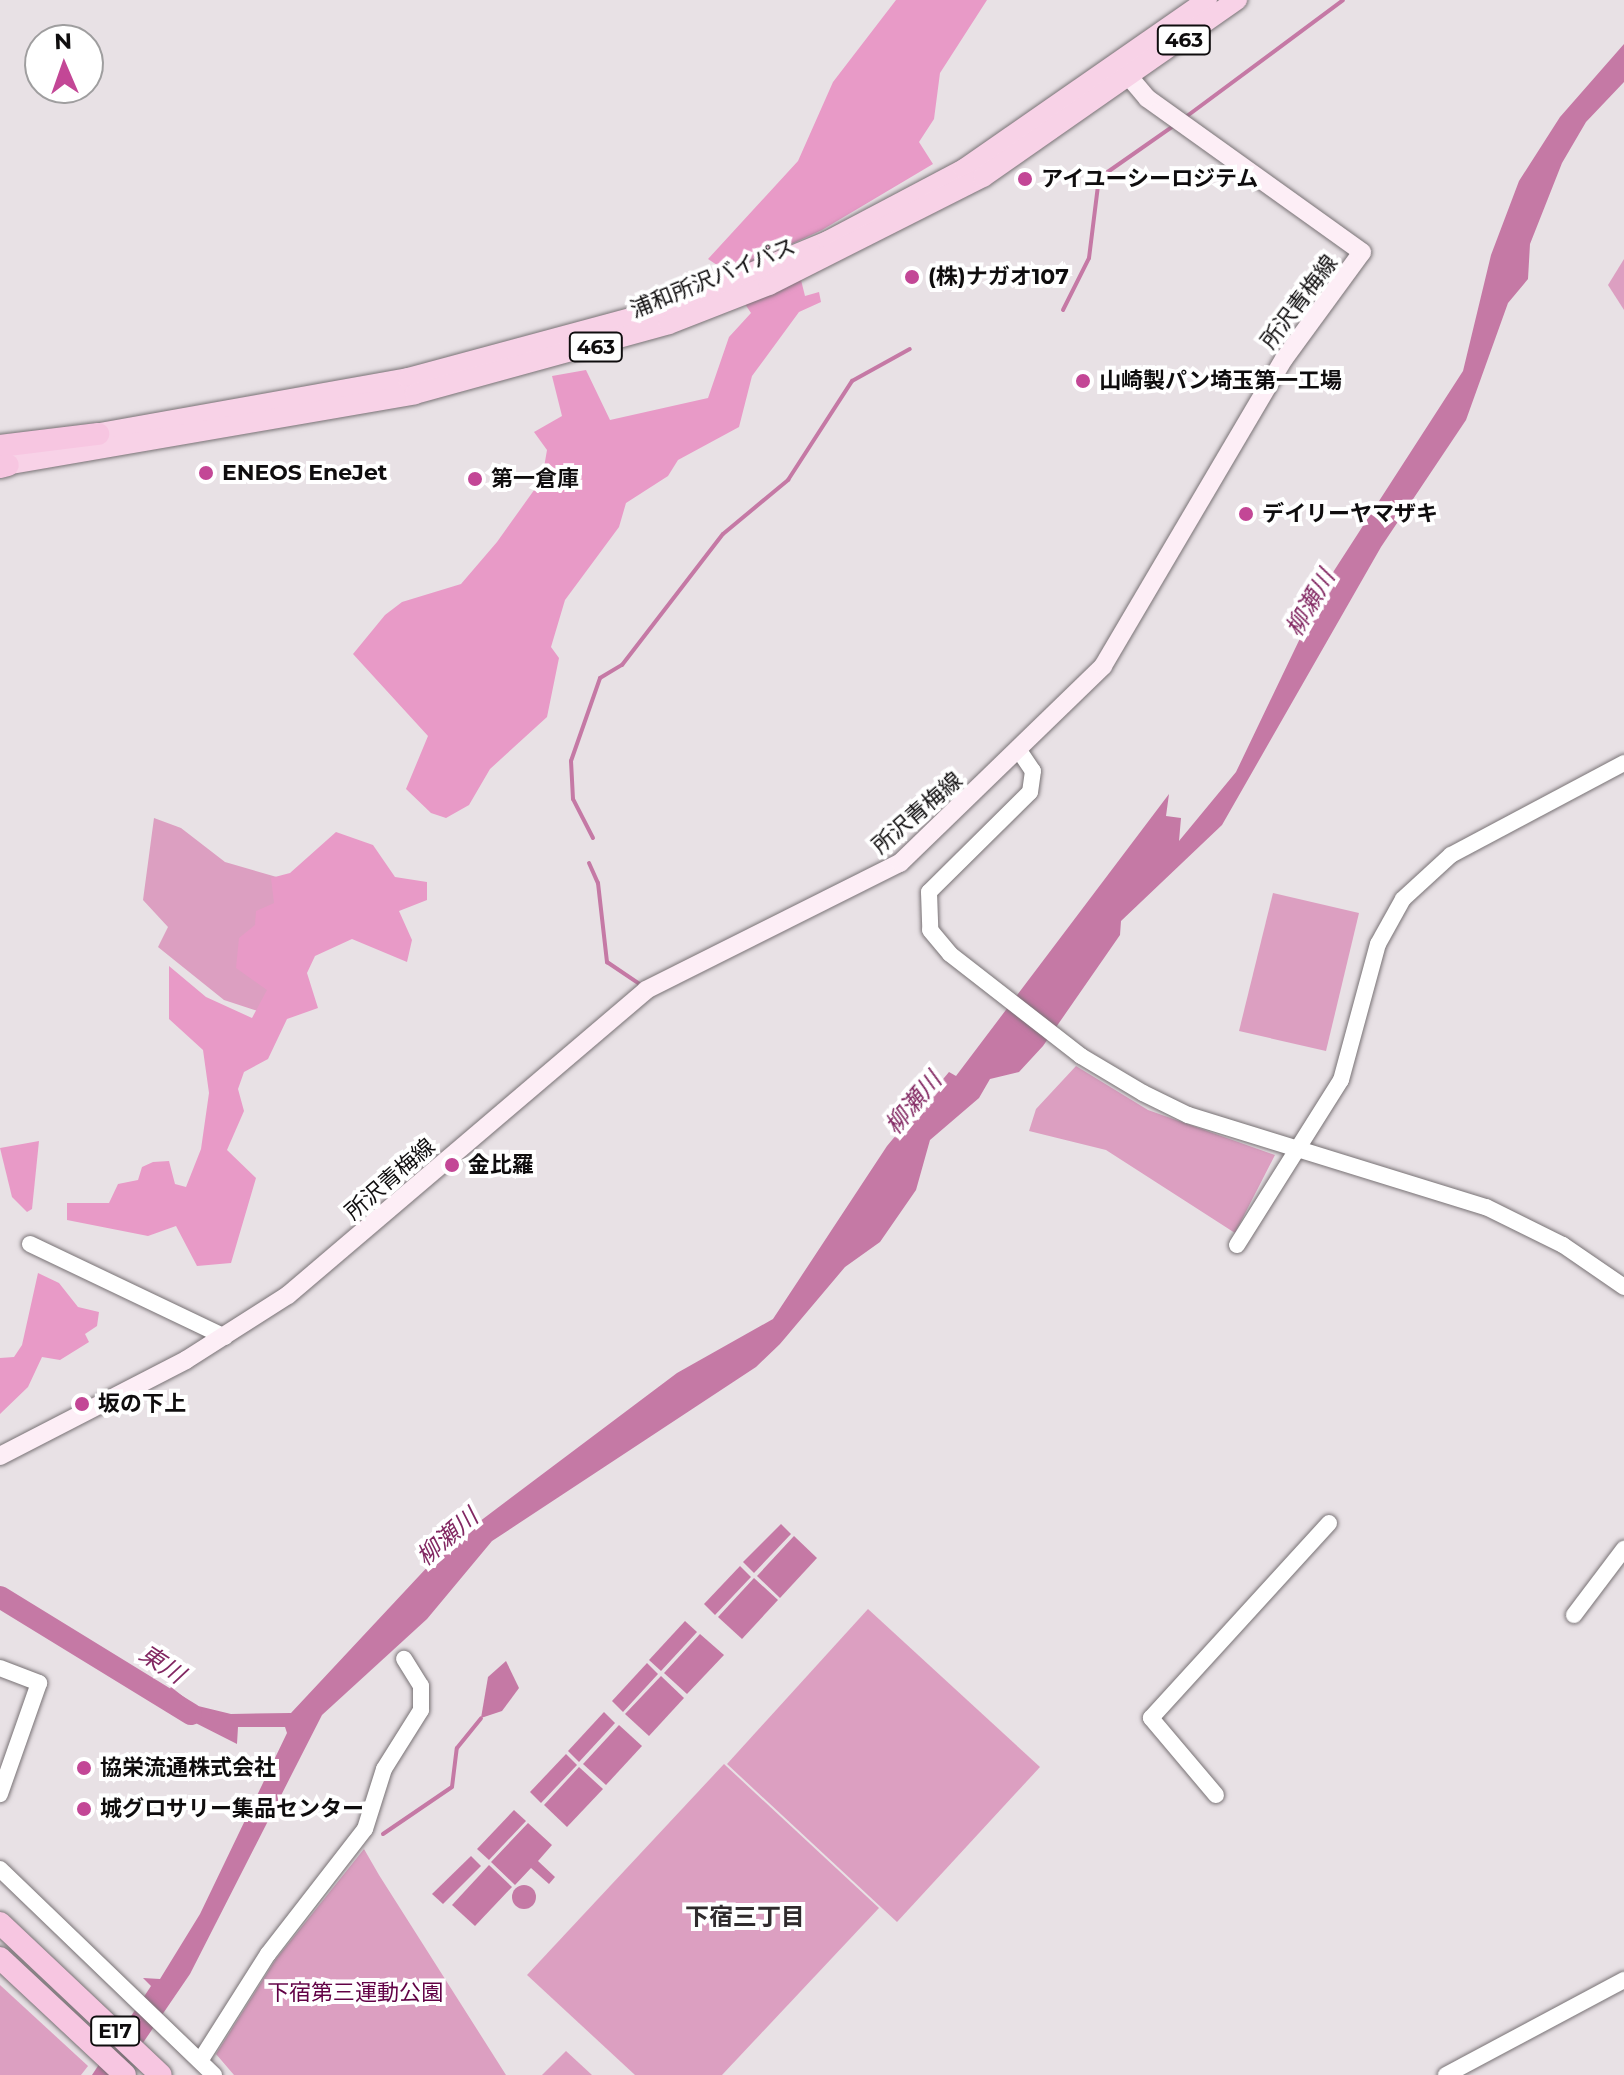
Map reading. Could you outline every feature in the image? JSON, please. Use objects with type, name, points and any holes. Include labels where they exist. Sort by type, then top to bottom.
[{"type":"highway","name":"浦和所沢バイパス","points":[[98,434],[408,378],[664,309],[890,209],[1125,73],[1207,0]]},
{"type":"highway","name":"浦和所沢バイパス","points":[[2,459],[415,394],[669,324],[898,225],[1237,0]]},
{"type":"highway","points":[[2,459],[98,434]]},
{"type":"highway","name":"E17","points":[[0,1923],[161,2075]]},
{"type":"highway","name":"E17","points":[[0,1958],[125,2075]]},
{"type":"main road","name":"所沢青梅線","points":[[0,1456],[225,1337],[319,1271],[633,1000],[884,874],[1020,752],[1119,644],[1276,372],[1361,256],[1352,239],[1125,73]]},
{"type":"street","points":[[1020,752],[1033,771],[1030,792],[929,892],[928,922],[950,954],[1071,1048],[1188,1115],[1298,1152],[1486,1207],[1563,1245],[1624,1287]]},
{"type":"street","points":[[1237,1245],[1341,1080],[1378,944],[1403,899],[1451,855],[1624,763]]},
{"type":"street","points":[[30,1244],[225,1337]]},
{"type":"street","points":[[1216,1795],[1151,1718],[1329,1523]]},
{"type":"street","points":[[1574,1615],[1624,1549]]},
{"type":"street","points":[[200,2061],[268,1954],[365,1829],[384,1769],[421,1710],[421,1686],[404,1659]]},
{"type":"street","points":[[0,1668],[39,1683],[0,1794]]},
{"type":"street","points":[[0,1869],[214,2075]]},
{"type":"street","points":[[1446,2075],[1624,1980]]},
{"type":"green space","points":[[1624,259],[1624,310],[1608,285]]},
{"type":"green space","points":[[154,818],[181,828],[225,862],[308,886],[270,1015],[224,1000],[158,947],[168,927],[143,900]]},
{"type":"green space","points":[[1273,893],[1359,913],[1326,1051],[1239,1031]]},
{"type":"green space","points":[[1076,1066],[1148,1110],[1275,1155],[1235,1233],[1106,1150],[1029,1131],[1036,1109]]},
{"type":"green space","points":[[868,1609],[1040,1767],[897,1922],[727,1764]]},
{"type":"green space","points":[[724,1764],[879,1908],[722,2075],[635,2075],[527,1975]]},
{"type":"green space","name":"下宿第三運動公園","points":[[364,1849],[506,2075],[234,2075],[216,2054],[276,1959]]},
{"type":"green space","points":[[0,1985],[88,2066],[81,2075],[0,2075]]},
{"type":"green space","points":[[566,2051],[592,2075],[542,2075]]},
{"type":"shaded area","points":[[896,0],[987,0],[940,73],[934,119],[919,142],[933,164],[822,230],[729,273],[708,259],[798,161],[833,82]]},
{"type":"shaded area","points":[[1624,44],[1624,82],[1586,122],[1562,163],[1530,244],[1528,279],[1508,303],[1466,420],[1381,547],[1222,825],[1121,921],[1120,935],[1043,1046],[1019,1072],[990,1079],[979,1098],[930,1140],[916,1190],[880,1242],[845,1267],[780,1344],[756,1367],[492,1541],[427,1619],[322,1715],[190,1974],[121,2075],[92,2075],[151,1986],[143,1978],[160,1979],[200,1914],[287,1733],[285,1727],[238,1727],[237,1744],[160,1705],[171,1687],[194,1705],[231,1714],[291,1713],[447,1546],[677,1373],[773,1319],[887,1146],[949,1072],[956,1076],[1169,794],[1166,816],[1181,818],[1179,841],[1236,772],[1328,580],[1463,371],[1491,255],[1519,181],[1560,117]]},
{"type":"shaded area","points":[[800,276],[805,296],[819,292],[821,302],[799,312],[752,376],[739,427],[678,460],[668,476],[626,503],[619,527],[565,600],[551,647],[559,658],[547,717],[490,769],[469,805],[446,818],[431,813],[406,789],[428,736],[353,654],[385,615],[402,602],[461,584],[497,542],[542,479],[547,450],[534,432],[562,416],[552,376],[586,370],[610,420],[708,398],[729,337],[751,313],[745,304]]},
{"type":"shaded area","points":[[336,832],[373,845],[395,877],[427,882],[427,900],[399,911],[412,940],[407,962],[352,939],[315,956],[307,973],[318,1008],[287,1019],[268,1059],[244,1072],[238,1089],[244,1111],[227,1150],[256,1178],[231,1263],[197,1266],[176,1226],[148,1236],[67,1220],[67,1203],[109,1203],[118,1184],[138,1180],[142,1167],[153,1162],[169,1161],[175,1184],[186,1187],[201,1149],[209,1093],[203,1050],[169,1019],[169,966],[206,997],[252,1018],[267,990],[236,968],[239,938],[255,925],[256,911],[274,903],[271,878],[290,873]]},
{"type":"shaded area","points":[[39,1141],[32,1209],[27,1212],[12,1197],[0,1148]]},
{"type":"shaded area","points":[[38,1273],[59,1283],[78,1307],[99,1312],[97,1326],[85,1334],[89,1342],[60,1360],[42,1357],[28,1387],[0,1414],[0,1358],[14,1357],[22,1345]]},
{"type":"shaded area","points":[[781,1524],[791,1534],[754,1573],[743,1562]]},
{"type":"shaded area","points":[[794,1536],[817,1558],[780,1598],[757,1576]]},
{"type":"shaded area","points":[[740,1566],[751,1577],[715,1615],[704,1604]]},
{"type":"shaded area","points":[[754,1578],[778,1600],[742,1639],[718,1617]]},
{"type":"shaded area","points":[[685,1621],[697,1632],[661,1671],[649,1660]]},
{"type":"shaded area","points":[[700,1634],[724,1655],[687,1694],[664,1673]]},
{"type":"shaded area","points":[[506,1661],[519,1688],[502,1711],[481,1718],[488,1677]]},
{"type":"shaded area","points":[[647,1663],[658,1674],[623,1712],[612,1701]]},
{"type":"shaded area","points":[[661,1676],[684,1698],[649,1736],[625,1714]]},
{"type":"shaded area","points":[[604,1712],[615,1723],[579,1762],[568,1751]]},
{"type":"shaded area","points":[[619,1725],[642,1746],[606,1785],[583,1764]]},
{"type":"shaded area","points":[[566,1754],[577,1765],[541,1803],[530,1792]]},
{"type":"shaded area","points":[[579,1767],[603,1789],[567,1827],[544,1805]]},
{"type":"shaded area","points":[[514,1810],[526,1821],[489,1860],[477,1849]]},
{"type":"shaded area","points":[[528,1823],[552,1845],[538,1861],[555,1877],[549,1884],[531,1868],[515,1885],[491,1862]]},
{"type":"shaded area","points":[[471,1856],[481,1866],[443,1904],[432,1894]]},
{"type":"shaded area","points":[[489,1865],[512,1887],[475,1926],[452,1905]]},
{"type":"shaded area","points":[[524,1885],[533,1888],[536,1897],[533,1906],[524,1909],[515,1906],[512,1897],[515,1888]]},
{"type":"waterway","points":[[1183,119],[1343,0]]},
{"type":"waterway","points":[[1063,310],[1089,258],[1099,178],[1176,124]]},
{"type":"waterway","points":[[593,838],[573,799],[571,761],[600,678],[622,665],[723,534],[788,480],[852,381],[910,349]]},
{"type":"waterway","points":[[589,863],[598,883],[607,962],[640,984]]},
{"type":"waterway","name":"東川","points":[[0,1597],[191,1714]]},
{"type":"waterway","points":[[383,1834],[452,1787],[457,1748],[481,1718]]},
{"type":"place","name":"アイユーシーロジテム","points":[[1025,179]]},
{"type":"place","name":"(株)ナガオ107","points":[[912,277]]},
{"type":"place","name":"山崎製パン埼玉第一工場","points":[[1083,381]]},
{"type":"place","name":"ENEOS EneJet","points":[[206,473]]},
{"type":"place","name":"第一倉庫","points":[[475,479]]},
{"type":"place","name":"デイリーヤマザキ","points":[[1246,514]]},
{"type":"place","name":"金比羅","points":[[452,1165]]},
{"type":"place","name":"坂の下上","points":[[82,1404]]},
{"type":"place","name":"協栄流通株式会社","points":[[84,1768]]},
{"type":"place","name":"城グロサリー集品センター","points":[[84,1809]]},
{"type":"district","name":"下宿三丁目","points":[[745,1917]]},
{"type":"water label","name":"柳瀬川","points":[[1310,603]]},
{"type":"water label","name":"柳瀬川","points":[[913,1103]]},
{"type":"water label","name":"柳瀬川","points":[[447,1537]]}]
